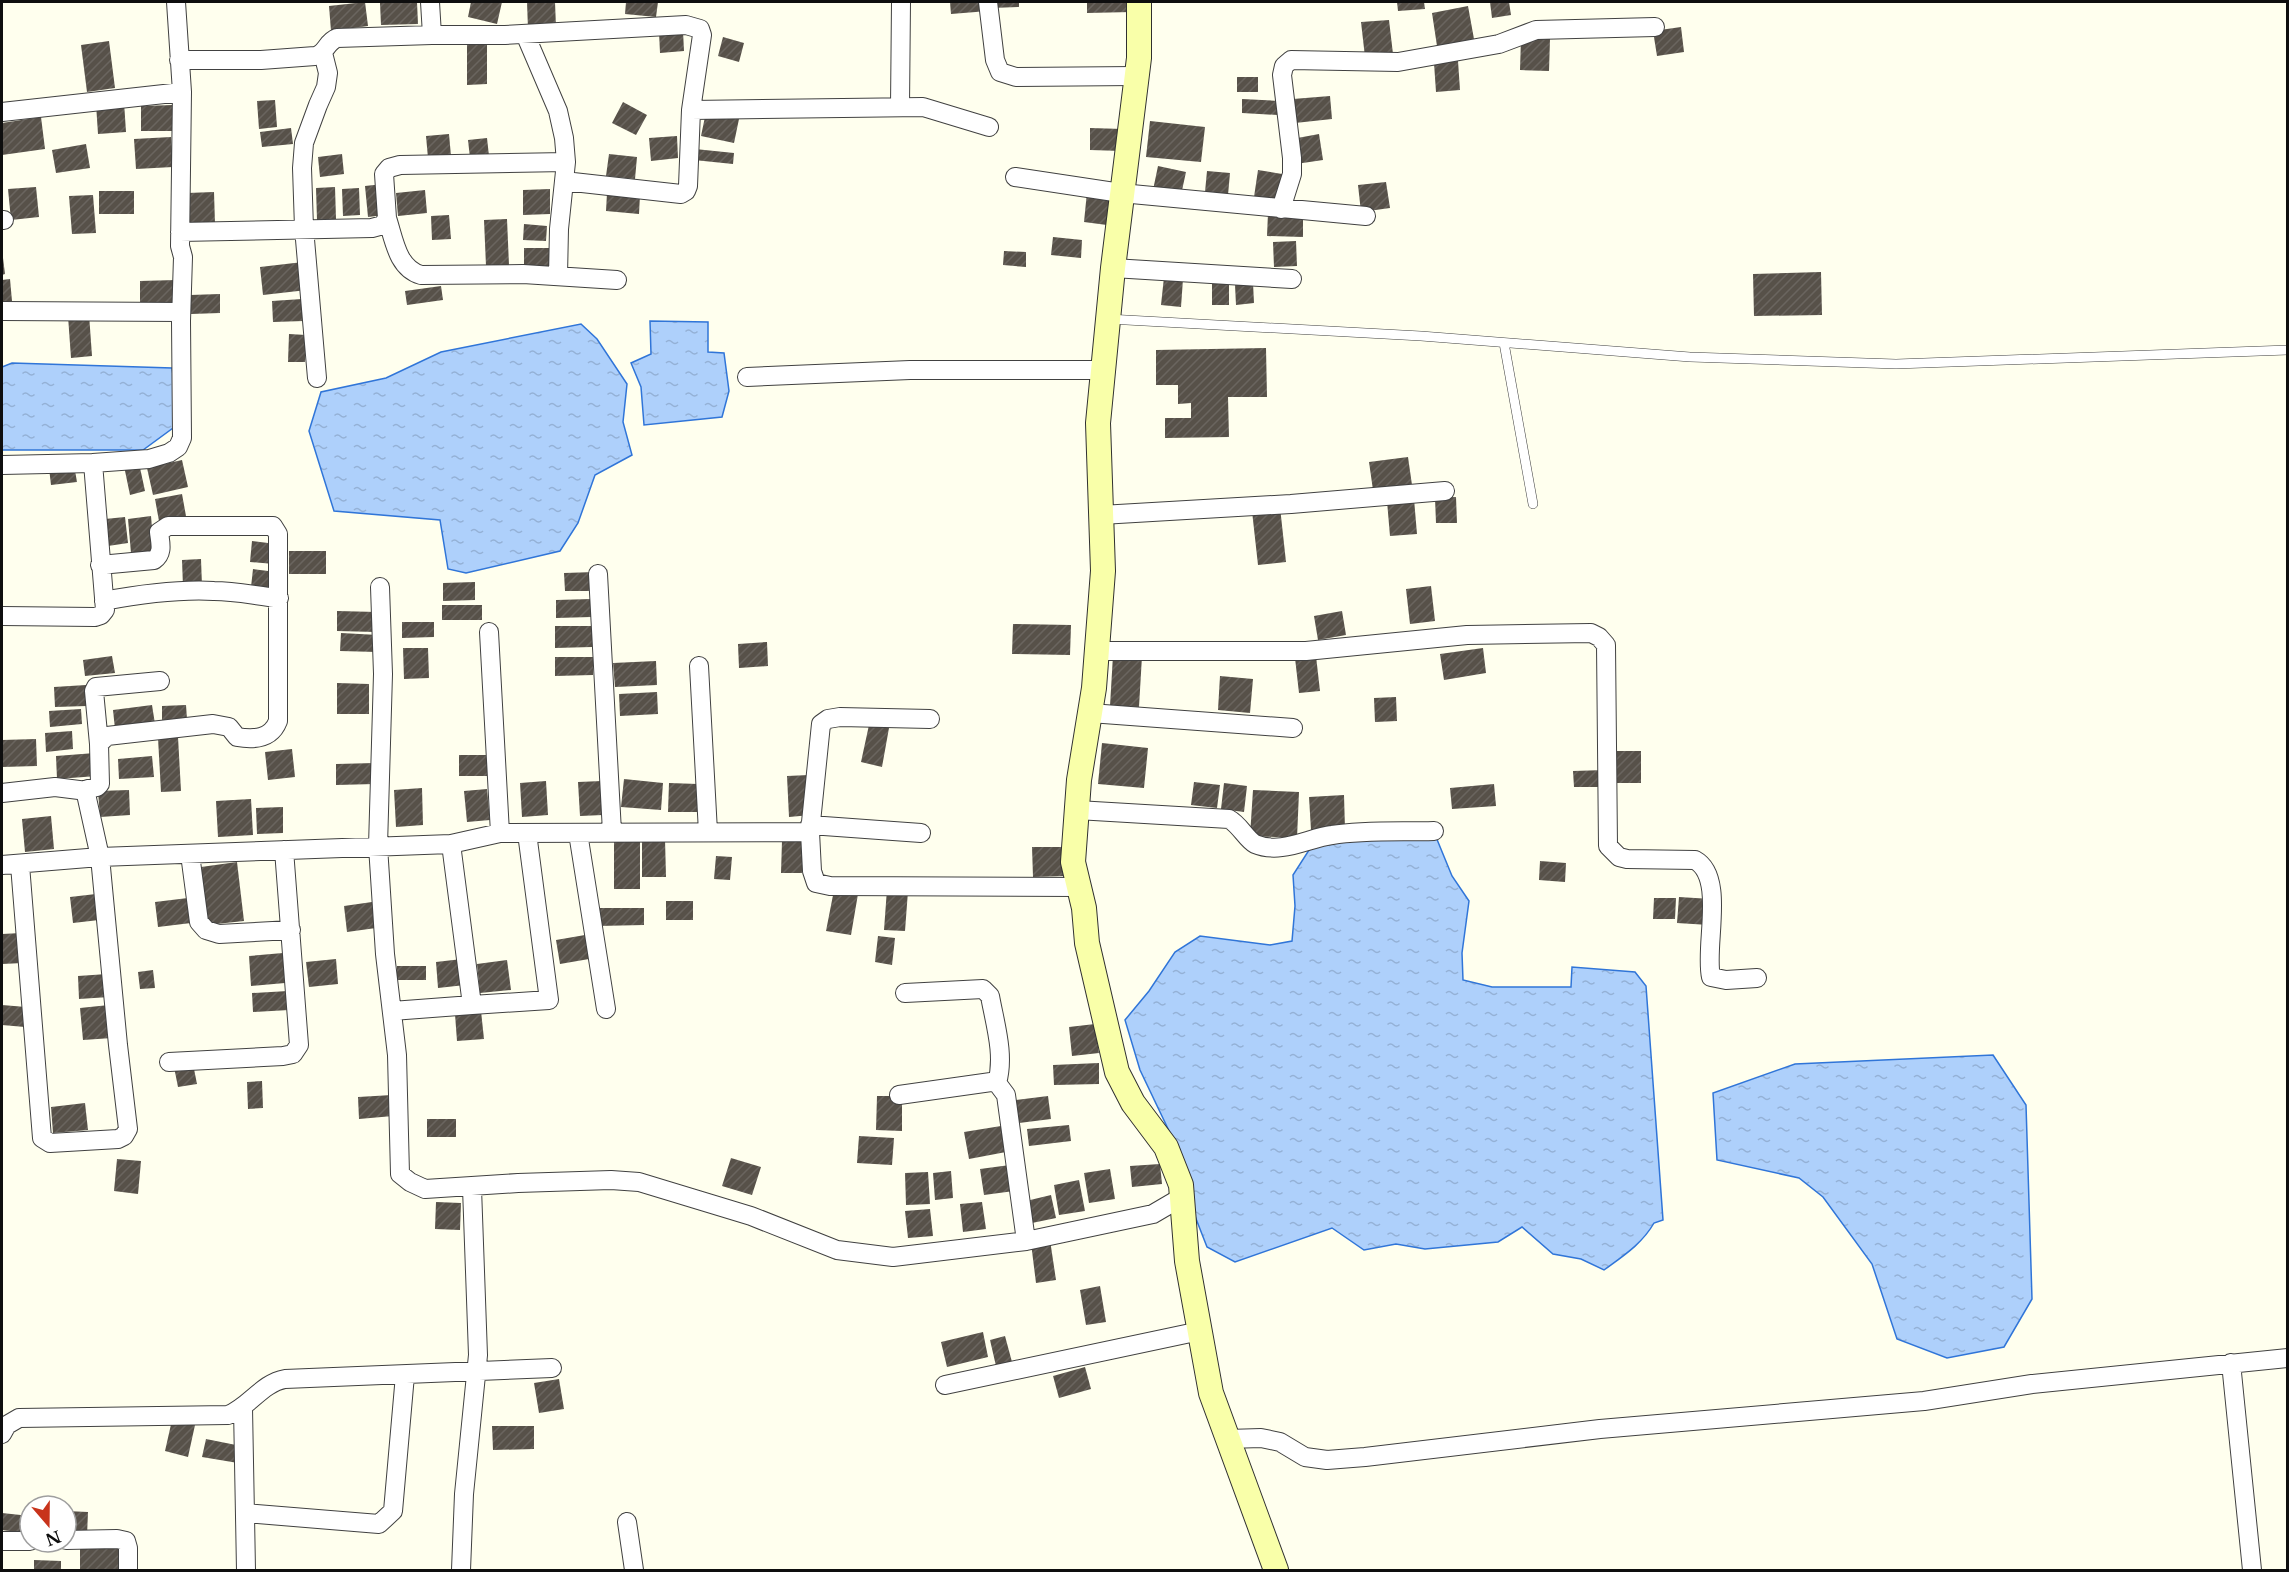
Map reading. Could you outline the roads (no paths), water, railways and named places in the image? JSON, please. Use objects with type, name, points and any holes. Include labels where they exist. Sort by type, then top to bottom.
[{"type":"street","points":[[2,465],[93,463],[163,456],[177,447],[182,438],[183,257],[180,232],[182,92],[176,2]]},
{"type":"street","points":[[430,2],[432,35]]},
{"type":"street","points":[[900,106],[902,2]]},
{"type":"street","points":[[988,2],[995,60],[1000,72],[1016,77],[1136,76]]},
{"type":"street","points":[[1139,2],[1136,76],[1121,193],[1098,423],[1103,571],[1090,713],[1079,780],[1074,862],[1084,908],[1087,943],[1117,1072],[1133,1103],[1166,1147],[1181,1185],[1187,1261],[1211,1393],[1276,1570]]},
{"type":"street","points":[[179,60],[261,60],[315,56],[323,53],[332,40],[337,38],[525,34],[686,25],[697,27],[702,34],[691,110],[686,191],[681,194],[564,181]]},
{"type":"street","points":[[1281,209],[1292,174],[1291,137],[1282,75],[1284,66],[1291,60],[1398,62],[1499,44],[1536,30],[1655,27]]},
{"type":"street","points":[[525,34],[558,111],[566,162],[559,229],[558,276]]},
{"type":"street","points":[[317,378],[304,228],[302,168],[303,152],[326,87],[328,73],[323,53]]},
{"type":"street","points":[[2,112],[182,92]]},
{"type":"street","points":[[691,110],[900,106],[940,111],[989,127]]},
{"type":"street","points":[[566,162],[400,165],[389,168],[384,174],[387,218],[398,255],[411,272],[421,275],[523,274],[617,280]]},
{"type":"street","points":[[1015,177],[1121,193],[1366,216]]},
{"type":"street","points":[[180,232],[372,228],[383,225],[387,218]]},
{"type":"street","points":[[1113,268],[1292,279]]},
{"type":"street","points":[[2,311],[181,312]]},
{"type":"street","points":[[747,377],[910,370],[1104,370]]},
{"type":"street","points":[[2,616],[95,617],[101,615],[105,610],[93,463]]},
{"type":"street","points":[[1101,515],[1291,504],[1445,491]]},
{"type":"street","points":[[99,744],[107,736],[213,724],[229,727],[237,737],[253,740],[268,735],[275,729],[278,721],[278,534],[273,526],[168,526],[159,532],[161,552],[154,560],[100,565]]},
{"type":"street","points":[[598,574],[612,832]]},
{"type":"street","points":[[380,586],[383,674],[378,846],[385,954],[397,1054],[400,1174],[410,1182],[425,1189],[611,1180],[639,1182],[751,1216],[837,1250],[893,1257],[1026,1241],[1153,1214],[1182,1197]]},
{"type":"street","points":[[104,601],[137,594],[178,591],[216,591],[279,598]]},
{"type":"street","points":[[489,632],[500,833]]},
{"type":"street","points":[[1097,651],[1306,651],[1467,635],[1591,633],[1599,637],[1606,645],[1608,846],[1619,857],[1627,859],[1695,860],[1701,863],[1706,870],[1712,896],[1711,977],[1726,980],[1756,978]]},
{"type":"street","points":[[699,666],[708,832]]},
{"type":"street","points":[[2,793],[55,787],[87,791],[100,784],[94,691],[96,687],[160,681]]},
{"type":"street","points":[[1090,713],[1293,728]]},
{"type":"street","points":[[930,719],[840,717],[828,719],[821,724],[810,828],[812,871],[816,883],[830,886],[1079,887]]},
{"type":"street","points":[[87,791],[100,857],[128,1129],[124,1136],[118,1139],[50,1143],[42,1138],[11,865],[100,857],[451,844],[500,833],[708,832],[810,828],[921,833]]},
{"type":"street","points":[[1077,810],[1229,819],[1238,824],[1250,840],[1257,845],[1268,846],[1291,846],[1334,834],[1434,831]]},
{"type":"street","points":[[578,833],[606,1009]]},
{"type":"street","points":[[392,1011],[549,1000],[527,834]]},
{"type":"street","points":[[451,844],[472,1005]]},
{"type":"street","points":[[169,1062],[293,1054],[299,1046],[284,850]]},
{"type":"street","points":[[190,854],[199,922],[206,930],[219,934],[291,930]]},
{"type":"street","points":[[905,993],[983,989],[990,996],[1001,1058],[1001,1070],[997,1083]]},
{"type":"street","points":[[899,1095],[997,1083],[1006,1095],[1026,1241]]},
{"type":"street","points":[[461,1570],[464,1494],[478,1355],[472,1188]]},
{"type":"street","points":[[945,1385],[1200,1331]]},
{"type":"street","points":[[1228,1438],[1261,1437],[1280,1442],[1305,1457],[1327,1460],[1600,1429],[1924,1401],[2032,1384],[2288,1359]]},
{"type":"street","points":[[2231,1363],[2252,1570]]},
{"type":"street","points":[[5,1424],[19,1418],[228,1416],[243,1408],[272,1383],[279,1380],[552,1368]]},
{"type":"street","points":[[245,1513],[379,1524],[387,1519],[393,1511],[405,1375]]},
{"type":"street","points":[[243,1408],[246,1570]]},
{"type":"street","points":[[627,1522],[634,1570]]},
{"type":"street","points":[[78,1540],[126,1541],[128,1570]]},
{"type":"street","points":[[2,1541],[18,1541]]},
{"type":"lane","points":[[1108,319],[1421,336],[1690,357],[1896,364],[2288,350]]},
{"type":"lane","points":[[1504,343],[1533,504]]},
{"type":"water","points":[[650,321],[708,322],[708,352],[724,353],[729,391],[722,417],[644,425],[641,387],[631,363],[651,354]]},
{"type":"water","points":[[581,324],[597,339],[627,384],[623,422],[632,455],[595,475],[578,523],[560,551],[466,573],[448,569],[440,520],[334,511],[309,431],[321,392],[386,378],[441,352]]},
{"type":"water","points":[[12,363],[172,368],[179,418],[173,428],[143,450],[2,450],[2,367]]},
{"type":"water","points":[[1436,837],[1452,876],[1469,901],[1462,953],[1463,980],[1492,987],[1571,987],[1572,967],[1635,972],[1646,986],[1663,1220],[1654,1223],[1638,1243],[1604,1270],[1581,1259],[1553,1254],[1522,1227],[1498,1242],[1425,1249],[1396,1244],[1364,1250],[1332,1228],[1235,1262],[1207,1247],[1186,1193],[1180,1154],[1140,1070],[1125,1020],[1149,991],[1175,952],[1200,936],[1270,945],[1292,941],[1295,906],[1293,875],[1309,850],[1329,839]]},
{"type":"water","points":[[1993,1055],[2026,1105],[2032,1299],[2004,1347],[1947,1358],[1897,1339],[1872,1264],[1823,1197],[1799,1178],[1717,1160],[1713,1093],[1795,1064]]}]
